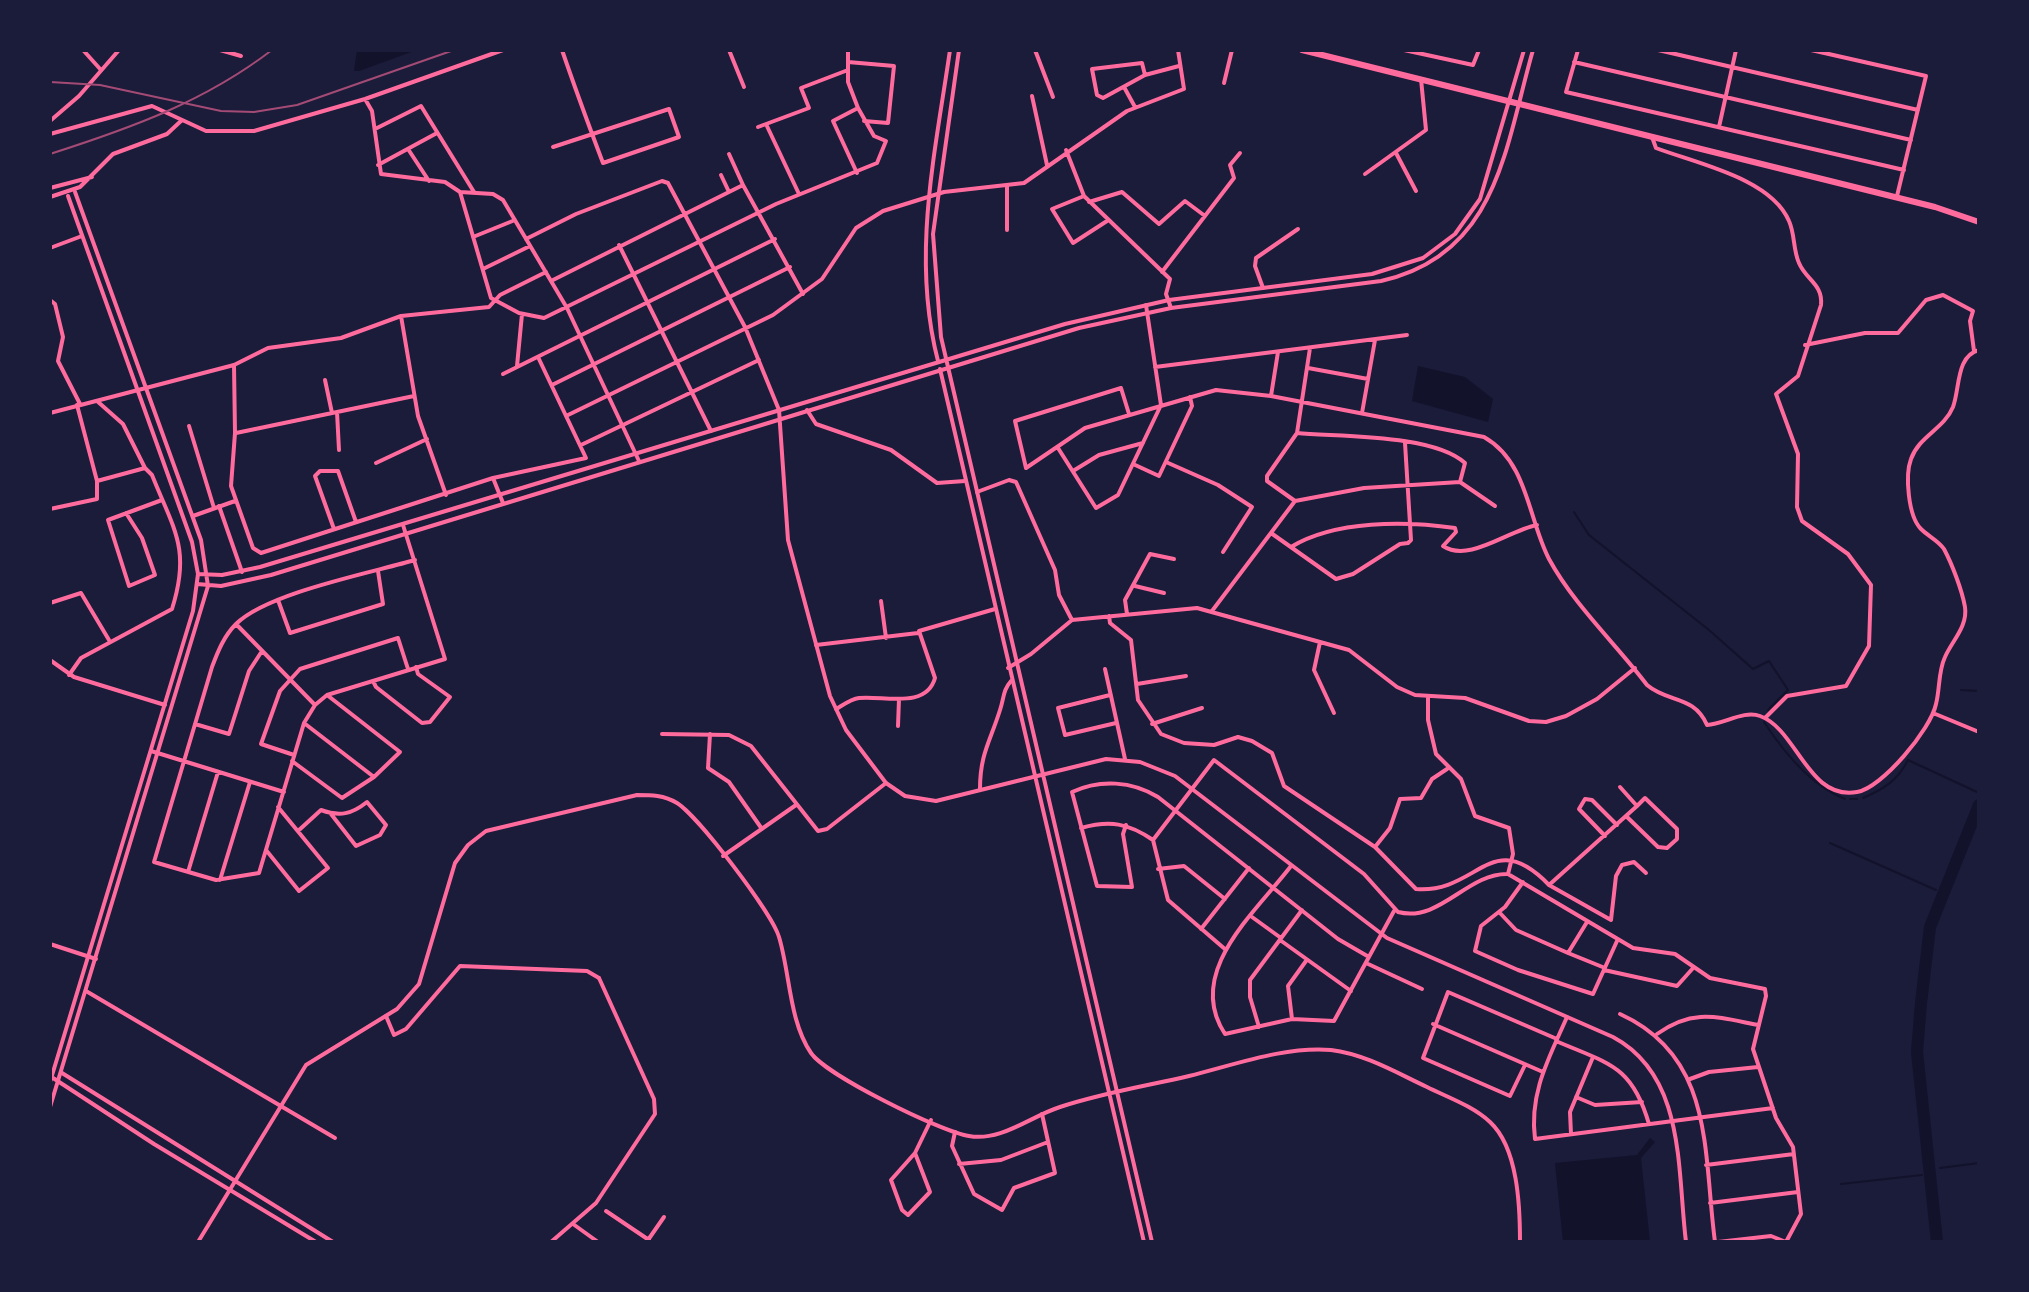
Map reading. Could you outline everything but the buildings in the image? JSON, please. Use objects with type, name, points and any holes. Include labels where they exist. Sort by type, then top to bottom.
[{"type":"highway","points":[[1302,50],[1328,53],[1979,222]]},
{"type":"street","points":[[83,50],[100,71]]},
{"type":"street","points":[[50,121],[79,96],[119,50]]},
{"type":"street","points":[[220,50],[241,56]]},
{"type":"street","points":[[50,134],[152,106],[214,132],[254,131],[365,99],[503,50]]},
{"type":"street","points":[[553,147],[592,134],[669,109],[679,137],[603,163],[592,134],[562,50]]},
{"type":"street","points":[[729,50],[744,87]]},
{"type":"street","points":[[460,192],[491,298],[522,314],[544,318],[759,212],[877,163],[886,141],[874,136],[850,91],[848,50]]},
{"type":"street","points":[[950,50],[928,196],[925,276],[938,362],[1144,1242]]},
{"type":"street","points":[[959,50],[937,193],[933,254],[935,301],[1152,1242]]},
{"type":"street","points":[[1035,50],[1053,97]]},
{"type":"street","points":[[566,416],[773,315],[822,279],[856,228],[866,220],[937,193],[1024,183],[1066,150],[1135,107],[1184,89],[1178,50]]},
{"type":"street","points":[[1224,83],[1232,50]]},
{"type":"street","points":[[1404,50],[1473,65],[1479,50]]},
{"type":"street","points":[[198,574],[242,572],[1044,329],[1169,300],[1385,272],[1423,258],[1447,242],[1480,199],[1524,50]]},
{"type":"street","points":[[197,584],[208,586],[271,575],[1079,328],[1171,308],[1381,281],[1434,261],[1463,237],[1486,205],[1501,168],[1533,50]]},
{"type":"street","points":[[1578,50],[1566,92],[1904,170]]},
{"type":"street","points":[[1658,50],[1918,110]]},
{"type":"street","points":[[1719,127],[1736,50]]},
{"type":"street","points":[[1811,50],[1926,76],[1897,199]]},
{"type":"street","points":[[848,62],[894,66],[888,123],[864,121]]},
{"type":"street","points":[[1574,62],[1911,140]]},
{"type":"street","points":[[1145,75],[1142,63],[1092,69],[1097,95],[1103,98],[1145,75],[1179,66]]},
{"type":"street","points":[[758,127],[809,108],[801,88],[848,70]]},
{"type":"street","points":[[1365,174],[1426,130],[1421,79]]},
{"type":"street","points":[[1124,87],[1135,107]]},
{"type":"street","points":[[1032,96],[1047,165]]},
{"type":"street","points":[[365,99],[372,111],[378,165],[388,177],[445,182],[460,192],[493,194],[503,200],[567,308],[639,461]]},
{"type":"street","points":[[375,129],[421,106],[474,192]]},
{"type":"street","points":[[857,173],[833,121],[858,108]]},
{"type":"street","points":[[50,197],[80,187],[113,154],[167,134],[182,120]]},
{"type":"street","points":[[766,124],[799,195]]},
{"type":"street","points":[[378,165],[437,133]]},
{"type":"street","points":[[1652,137],[1656,148],[1747,181],[1787,216],[1799,264],[1822,293],[1798,376],[1776,394],[1798,454],[1797,511],[1802,521],[1848,554],[1868,578],[1873,594],[1870,638],[1866,652],[1846,686],[1787,696],[1765,718]]},
{"type":"street","points":[[408,149],[429,181]]},
{"type":"street","points":[[1066,150],[1084,196],[1171,282],[1166,294],[1171,308]]},
{"type":"street","points":[[1162,272],[1234,178],[1230,165],[1240,153]]},
{"type":"street","points":[[1396,153],[1416,191]]},
{"type":"street","points":[[729,154],[803,294]]},
{"type":"street","points":[[721,175],[729,192]]},
{"type":"street","points":[[50,188],[94,176]]},
{"type":"street","points":[[526,239],[576,214],[662,181],[675,191],[745,327],[779,410],[788,540],[816,645],[835,709],[886,783],[905,796],[924,801],[1088,761],[1125,759],[1165,770],[1380,934],[1626,1043],[1647,1061],[1662,1083],[1671,1121],[1686,1242]]},
{"type":"street","points":[[551,281],[743,185]]},
{"type":"street","points":[[1007,187],[1007,230]]},
{"type":"street","points":[[50,1107],[208,586],[193,516],[75,192]]},
{"type":"street","points":[[1089,202],[1122,192],[1159,224],[1185,201],[1205,216]]},
{"type":"street","points":[[68,196],[192,542],[198,574],[193,611],[52,1066],[51,1078],[316,1242]]},
{"type":"street","points":[[1084,196],[1052,209],[1073,243],[1107,221]]},
{"type":"street","points":[[473,237],[515,220]]},
{"type":"street","points":[[1263,288],[1255,266],[1256,258],[1298,229]]},
{"type":"street","points":[[50,248],[82,236]]},
{"type":"street","points":[[503,374],[775,239]]},
{"type":"street","points":[[619,245],[711,431]]},
{"type":"street","points":[[483,269],[530,246]]},
{"type":"street","points":[[551,385],[790,267]]},
{"type":"street","points":[[50,413],[234,365],[268,348],[341,338],[401,316],[489,307],[500,295],[546,272]]},
{"type":"street","points":[[1129,414],[1121,388],[1015,421],[1026,468],[1085,428],[1228,389],[1474,434],[1493,442],[1518,475],[1554,567],[1651,689],[1693,705],[1707,725],[1747,714],[1765,718],[1819,778],[1836,790],[1856,792],[1872,786],[1890,772],[1933,713],[1942,665],[1964,621],[1965,607],[1944,550],[1917,523],[1909,472],[1919,444],[1948,415],[1964,362],[1977,350],[1970,321],[1973,311],[1943,295],[1926,300],[1898,333],[1865,333],[1805,345]]},
{"type":"street","points":[[50,300],[55,304],[63,337],[58,361],[79,404],[97,481],[97,499],[50,509]]},
{"type":"street","points":[[1058,448],[1096,508],[1118,495],[1161,405],[1146,305]]},
{"type":"street","points":[[517,366],[522,314]]},
{"type":"street","points":[[401,316],[414,396],[446,495]]},
{"type":"street","points":[[1155,367],[1407,335]]},
{"type":"street","points":[[1362,413],[1375,340]]},
{"type":"street","points":[[1295,501],[1267,481],[1267,476],[1297,433],[1310,348]]},
{"type":"street","points":[[1271,396],[1278,352]]},
{"type":"street","points":[[234,365],[235,433],[231,486],[258,552],[493,478],[586,458],[538,357]]},
{"type":"street","points":[[580,445],[759,360]]},
{"type":"street","points":[[1308,368],[1368,379]]},
{"type":"street","points":[[325,380],[334,412],[339,450]]},
{"type":"street","points":[[235,433],[414,396]]},
{"type":"street","points":[[1133,464],[1159,476],[1192,406],[1190,397]]},
{"type":"street","points":[[69,675],[81,658],[109,640],[172,609],[183,564],[152,475],[145,468],[123,424],[95,399]]},
{"type":"street","points":[[807,410],[816,424],[891,450],[937,483],[965,481]]},
{"type":"street","points":[[189,426],[242,572]]},
{"type":"street","points":[[1297,433],[1405,443],[1457,456],[1466,467],[1460,482]]},
{"type":"street","points":[[376,463],[427,439]]},
{"type":"street","points":[[1073,471],[1099,455],[1143,443]]},
{"type":"street","points":[[1271,533],[1336,579],[1353,574],[1400,544],[1408,543],[1411,540],[1405,443]]},
{"type":"street","points":[[1166,462],[1218,485],[1252,507],[1223,552]]},
{"type":"street","points":[[97,481],[145,468]]},
{"type":"street","points":[[334,529],[315,476],[320,471],[338,471],[356,522]]},
{"type":"street","points":[[493,478],[503,503]]},
{"type":"street","points":[[977,492],[1009,480],[1016,482],[1055,570],[1059,595],[1072,620]]},
{"type":"street","points":[[1212,611],[1295,501],[1364,488],[1460,482],[1495,506]]},
{"type":"street","points":[[126,513],[142,538],[155,575],[129,586],[108,520],[126,513],[162,500]]},
{"type":"street","points":[[193,516],[235,501]]},
{"type":"street","points":[[1291,547],[1306,538],[1408,521],[1431,528],[1455,528],[1456,532],[1443,544],[1455,553],[1467,553],[1513,530],[1537,525]]},
{"type":"street","points":[[403,525],[415,560],[445,659],[327,695],[315,705],[304,723],[259,873],[220,880],[154,862],[218,651],[236,624],[249,613],[278,600],[415,560]]},
{"type":"street","points":[[1127,614],[1125,600],[1150,554],[1174,559]]},
{"type":"street","points":[[278,600],[290,633],[383,604],[385,600],[378,571]]},
{"type":"street","points":[[1135,586],[1164,593]]},
{"type":"street","points":[[50,603],[81,593],[109,640]]},
{"type":"street","points":[[881,601],[886,638]]},
{"type":"street","points":[[1008,668],[1072,620],[1197,608],[1349,650],[1397,687],[1428,697],[1465,698],[1529,721],[1546,722],[1597,699],[1635,668]]},
{"type":"street","points":[[816,645],[918,633],[995,609]]},
{"type":"street","points":[[1109,616],[1110,623],[1131,640],[1138,700],[1161,734],[1178,743],[1214,745],[1238,737],[1272,753],[1284,786],[1375,847],[1409,885],[1420,890],[1473,876],[1496,861],[1519,860],[1549,885],[1611,920],[1616,876],[1622,865],[1634,862],[1646,873]]},
{"type":"street","points":[[236,624],[315,705]]},
{"type":"street","points":[[835,709],[861,698],[909,699],[935,683],[918,633]]},
{"type":"street","points":[[327,695],[400,752],[374,777],[342,798],[293,758],[261,744],[276,700],[290,679],[306,665],[398,638],[408,670]]},
{"type":"street","points":[[1320,642],[1314,670],[1334,713]]},
{"type":"street","points":[[195,724],[229,734],[249,671],[262,651]]},
{"type":"street","points":[[50,660],[69,675],[165,705]]},
{"type":"street","points":[[373,681],[422,723],[430,722],[450,697],[418,674],[416,667]]},
{"type":"street","points":[[1105,669],[1125,759]]},
{"type":"street","points":[[1137,684],[1186,676]]},
{"type":"street","points":[[980,789],[983,750],[1001,707],[1004,689],[1011,681]]},
{"type":"street","points":[[1110,695],[1058,708],[1065,735],[1116,723]]},
{"type":"street","points":[[1428,697],[1436,754],[1461,779],[1475,816],[1509,828],[1511,859],[1508,874]]},
{"type":"street","points":[[898,726],[899,699]]},
{"type":"street","points":[[1152,724],[1202,708]]},
{"type":"street","points":[[1933,713],[1979,732]]},
{"type":"street","points":[[304,723],[374,777]]},
{"type":"street","points":[[662,734],[729,735],[756,750],[815,829],[822,831],[886,783]]},
{"type":"street","points":[[710,734],[708,768],[729,782],[762,829]]},
{"type":"street","points":[[151,751],[284,792]]},
{"type":"street","points":[[1226,950],[1168,900],[1153,840],[1214,760],[1364,874],[1395,910],[1406,914],[1426,912],[1490,876],[1508,874],[1617,941],[1641,951],[1678,954],[1714,980],[1765,989],[1753,1049],[1773,1108],[1794,1154],[1800,1219],[1786,1242],[1771,1236],[1717,1242],[1700,1117],[1690,1079],[1675,1054],[1657,1034],[1620,1014]]},
{"type":"street","points":[[1375,847],[1390,828],[1400,799],[1421,798],[1432,779],[1448,769]]},
{"type":"street","points":[[188,872],[218,772]]},
{"type":"street","points":[[220,880],[250,781]]},
{"type":"street","points":[[1126,825],[1123,834],[1130,888],[1097,886],[1072,792],[1103,784],[1142,789],[1175,809],[1347,945],[1422,989]]},
{"type":"street","points":[[1620,787],[1637,806]]},
{"type":"street","points":[[198,1242],[306,1065],[386,1016],[408,998],[424,975],[455,863],[468,845],[486,831],[637,795],[653,795],[667,797],[687,810],[775,925],[801,1032],[812,1055],[839,1078],[955,1132],[990,1136],[1042,1114],[1117,1092],[1291,1052],[1339,1051],[1376,1063],[1471,1109],[1497,1130],[1511,1159],[1520,1242]]},
{"type":"street","points":[[1549,885],[1645,798],[1677,829],[1677,839],[1667,848],[1658,847],[1626,816]]},
{"type":"street","points":[[1605,836],[1579,809],[1580,803],[1585,799],[1592,800],[1617,825]]},
{"type":"street","points":[[298,831],[321,810],[346,814],[367,802],[386,825],[380,835],[356,846],[331,814]]},
{"type":"street","points":[[723,856],[796,805]]},
{"type":"street","points":[[266,850],[299,891],[328,868],[278,807]]},
{"type":"street","points":[[1081,828],[1109,823],[1126,825],[1153,840]]},
{"type":"street","points":[[1158,869],[1184,866],[1225,899]]},
{"type":"street","points":[[1291,866],[1216,965],[1213,985],[1222,1032],[1228,1034],[1292,1019],[1334,1021],[1395,910]]},
{"type":"street","points":[[1201,929],[1249,868]]},
{"type":"street","points":[[1523,882],[1499,912],[1481,926],[1475,951],[1590,994],[1617,941]]},
{"type":"street","points":[[1259,1027],[1250,997],[1250,980],[1302,910]]},
{"type":"street","points":[[1499,912],[1516,930],[1636,980],[1677,986],[1694,967]]},
{"type":"street","points":[[1252,917],[1306,961],[1351,991]]},
{"type":"street","points":[[1568,953],[1588,922]]},
{"type":"street","points":[[50,944],[96,959]]},
{"type":"street","points":[[1292,1019],[1288,986],[1306,961]]},
{"type":"street","points":[[386,1016],[394,1035],[410,1026],[460,966],[587,971],[599,978],[656,1107],[645,1132],[599,1199],[551,1242]]},
{"type":"street","points":[[86,991],[335,1138]]},
{"type":"street","points":[[1525,1065],[1510,1096],[1423,1058],[1433,1024],[1448,992],[1593,1057],[1627,1077],[1642,1102],[1649,1124]]},
{"type":"street","points":[[1657,1034],[1692,1016],[1758,1025]]},
{"type":"street","points":[[1567,1017],[1533,1104],[1535,1139],[1773,1108]]},
{"type":"street","points":[[1433,1024],[1543,1072]]},
{"type":"street","points":[[1571,1134],[1570,1112],[1593,1057]]},
{"type":"street","points":[[52,1066],[333,1242]]},
{"type":"street","points":[[1690,1079],[1709,1072],[1758,1067]]},
{"type":"street","points":[[1576,1097],[1595,1105],[1642,1102]]},
{"type":"street","points":[[955,1132],[951,1143],[974,1194],[1002,1210],[1014,1188],[1053,1176],[1042,1114]]},
{"type":"street","points":[[915,1153],[930,1192],[908,1215],[902,1210],[891,1180],[915,1153],[931,1120]]},
{"type":"street","points":[[959,1164],[1001,1160],[1048,1142]]},
{"type":"street","points":[[1706,1165],[1794,1154]]},
{"type":"street","points":[[1710,1203],[1798,1192]]},
{"type":"street","points":[[606,1211],[648,1241],[664,1217]]},
{"type":"street","points":[[573,1224],[598,1242]]},
{"type":"shaded area","points":[[357,50],[414,50],[414,51],[354,71]]},
{"type":"shaded area","points":[[1418,366],[1465,377],[1493,399],[1488,422],[1412,401]]},
{"type":"shaded area","points":[[1650,1138],[1655,1142],[1641,1158],[1650,1242],[1563,1242],[1555,1163],[1637,1155]]},
{"type":"waterway","points":[[1574,512],[1589,535],[1753,669],[1769,661],[1788,690],[1768,710]]},
{"type":"waterway","points":[[1961,690],[1979,691]]},
{"type":"waterway","points":[[1764,722],[1809,777],[1845,799]]},
{"type":"waterway","points":[[1863,798],[1890,783],[1908,760],[1977,792]]},
{"type":"waterway","points":[[1850,799],[1857,799]]},
{"type":"waterway","points":[[1937,1242],[1917,1052],[1921,1003],[1930,927],[1979,805]]},
{"type":"waterway","points":[[1830,843],[1936,890]]},
{"type":"waterway","points":[[1940,1168],[1979,1163]]},
{"type":"waterway","points":[[1841,1184],[1922,1175]]},
{"type":"railway","points":[[50,154],[166,112],[220,85],[272,50]]},
{"type":"railway","points":[[50,82],[100,85],[221,111],[254,112],[297,105],[454,50]]}]
